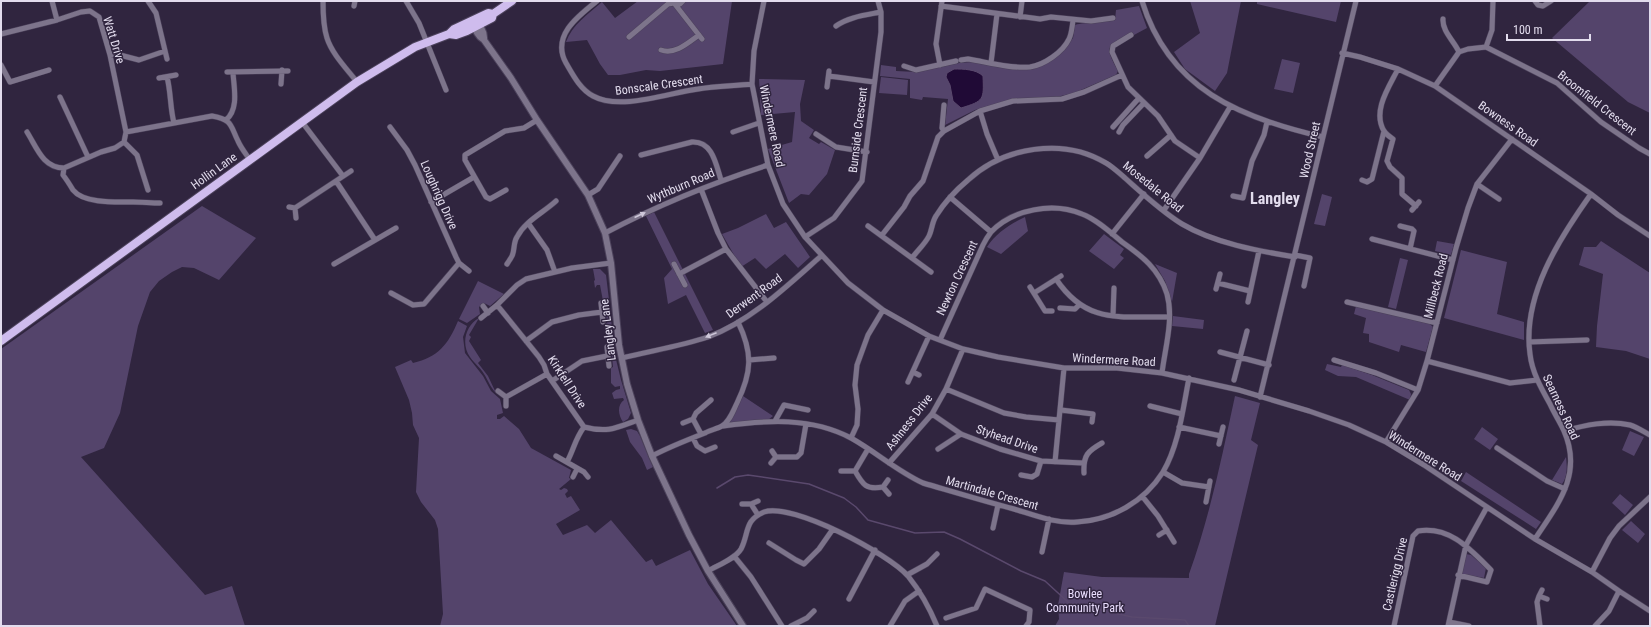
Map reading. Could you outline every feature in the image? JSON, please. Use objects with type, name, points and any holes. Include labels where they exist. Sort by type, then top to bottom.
[{"type":"main road","name":"Hollin Lane","points":[[1,340],[357,82],[415,47],[449,34],[456,35],[476,24],[492,18],[493,14],[512,1]]},
{"type":"street","points":[[52,1],[57,20]]},
{"type":"street","points":[[148,1],[156,13],[167,59]]},
{"type":"street","points":[[323,1],[323,16],[327,39],[337,57],[357,82]]},
{"type":"street","points":[[406,1],[420,23],[426,42],[430,47],[446,90]]},
{"type":"street","name":"Bonscale Crescent","points":[[596,1],[568,27],[564,36],[563,46],[565,61],[581,86],[592,96],[609,102],[627,102],[696,89],[752,84]]},
{"type":"street","points":[[629,37],[668,4],[674,2],[680,4],[683,1]]},
{"type":"street","name":"Windermere Road","points":[[764,1],[754,51],[752,84],[768,165],[783,204],[821,256],[848,283],[883,310],[929,336],[963,349],[998,357],[1064,368],[1117,368],[1162,372],[1239,390],[1333,419],[1386,442],[1424,465],[1535,539],[1592,572],[1650,611]]},
{"type":"street","name":"Burnside Crescent","points":[[806,237],[834,218],[862,181],[867,152],[881,32],[881,12],[878,1]]},
{"type":"street","points":[[1020,17],[1022,1]]},
{"type":"street","points":[[1142,1],[1154,33],[1161,45],[1177,66],[1206,92],[1230,106],[1267,122],[1324,137]]},
{"type":"street","name":"Wood Street","points":[[1260,397],[1324,137],[1342,53],[1356,1]]},
{"type":"street","points":[[1435,86],[1458,52],[1486,47],[1492,30],[1493,1]]},
{"type":"street","points":[[1535,1],[1538,5],[1543,6],[1551,1]]},
{"type":"street","points":[[661,50],[667,52],[682,47],[701,37],[674,2]]},
{"type":"street","points":[[940,64],[936,44],[941,3],[997,14],[1040,19],[1052,17],[1073,21],[1091,21],[1113,18]]},
{"type":"street","name":"Watt Drive","points":[[1,34],[57,20],[81,12],[90,11],[99,16],[110,55],[126,132]]},
{"type":"street","points":[[836,26],[841,22],[860,16],[881,12]]},
{"type":"street","points":[[991,63],[997,14]]},
{"type":"street","points":[[1443,19],[1443,26],[1456,45],[1458,52]]},
{"type":"street","points":[[904,66],[916,70],[968,59],[1011,66],[1030,67],[1038,65],[1062,49],[1069,39],[1073,21]]},
{"type":"street","name":"Langley Lane","points":[[476,24],[484,35],[484,40],[511,78],[537,120],[588,195],[605,233],[611,263],[622,358],[627,384],[638,420],[652,456],[689,534],[708,571],[743,626]]},
{"type":"street","points":[[1131,35],[1117,43],[1112,48],[1114,58],[1128,87],[1158,116],[1180,145],[1200,158]]},
{"type":"street","name":"Broomfield Crescent","points":[[1486,47],[1557,83],[1601,122],[1650,154]]},
{"type":"street","points":[[110,55],[116,54],[139,60],[165,51]]},
{"type":"street","name":"Bowness Road","points":[[1342,53],[1398,69],[1435,86],[1650,236]]},
{"type":"street","points":[[1,65],[10,82],[49,70]]},
{"type":"street","points":[[1398,69],[1379,110],[1380,120],[1384,131],[1393,139],[1386,161],[1402,178],[1402,194],[1417,204],[1412,210]]},
{"type":"street","points":[[226,120],[232,115],[234,109],[230,72],[285,70],[281,84]]},
{"type":"street","points":[[827,88],[829,74],[874,82]]},
{"type":"street","points":[[159,78],[176,75]]},
{"type":"street","points":[[882,235],[904,207],[910,196],[923,181],[938,137],[944,131],[980,111],[1019,101],[1062,99],[1091,89],[1122,75]]},
{"type":"street","points":[[167,77],[171,90],[172,116],[174,123]]},
{"type":"street","points":[[60,97],[88,158]]},
{"type":"street","points":[[1113,127],[1139,98]]},
{"type":"street","points":[[1119,132],[1123,125],[1144,103]]},
{"type":"street","points":[[944,105],[942,128],[944,131]]},
{"type":"street","points":[[1164,210],[1200,158],[1230,106]]},
{"type":"street","points":[[980,111],[987,134],[998,160]]},
{"type":"street","points":[[27,132],[32,146],[47,164],[58,168],[64,168],[115,148],[124,142],[126,132],[207,116],[226,120],[230,123],[250,160]]},
{"type":"street","points":[[506,190],[490,199],[487,198],[464,158],[467,153],[505,131],[524,128],[537,120]]},
{"type":"street","points":[[302,122],[344,176]]},
{"type":"street","points":[[1233,196],[1243,198],[1252,161],[1262,141],[1267,122]]},
{"type":"street","points":[[733,132],[759,124]]},
{"type":"street","name":"Loughrigg Drive","points":[[390,127],[416,165],[459,263],[469,271]]},
{"type":"street","points":[[1362,180],[1367,182],[1372,179],[1384,131]]},
{"type":"street","points":[[816,134],[836,147],[867,152]]},
{"type":"street","points":[[1147,156],[1171,135]]},
{"type":"street","name":"Millbeck Road","points":[[1386,442],[1418,390],[1453,260],[1468,208],[1477,184],[1512,139]]},
{"type":"street","points":[[124,142],[137,155],[148,190]]},
{"type":"street","points":[[641,155],[692,142],[698,142],[707,146],[721,180]]},
{"type":"street","name":"Mosedale Road","points":[[912,258],[928,236],[935,217],[950,197],[968,179],[998,160],[1034,149],[1063,148],[1083,153],[1106,163],[1182,224],[1207,236],[1259,251],[1310,258],[1304,286]]},
{"type":"street","points":[[588,195],[598,188],[620,156]]},
{"type":"street","name":"Wythburn Road","points":[[605,233],[701,188],[768,165]]},
{"type":"street","points":[[64,168],[63,175],[74,191],[83,196],[95,200],[121,203],[160,203]]},
{"type":"street","points":[[289,207],[295,208],[351,170]]},
{"type":"street","points":[[431,202],[474,177]]},
{"type":"street","points":[[336,181],[375,240]]},
{"type":"street","points":[[1477,184],[1499,199]]},
{"type":"street","points":[[701,188],[718,233],[726,249],[766,302]]},
{"type":"street","points":[[1112,234],[1144,194]]},
{"type":"street","name":"Searness Road","points":[[1535,539],[1557,506],[1570,478],[1571,468],[1569,446],[1564,431],[1537,380],[1530,355],[1529,322],[1537,293],[1558,243],[1591,194]]},
{"type":"street","points":[[950,197],[990,232]]},
{"type":"street","points":[[507,264],[513,255],[517,236],[533,217],[546,210],[556,201]]},
{"type":"street","points":[[295,208],[296,218]]},
{"type":"street","name":"Newton Crescent","points":[[940,340],[990,232],[1012,217],[1032,211],[1058,208],[1083,214],[1146,260],[1158,276],[1166,293],[1169,317],[1162,372]]},
{"type":"street","points":[[528,223],[546,250],[555,272]]},
{"type":"street","points":[[868,226],[931,272]]},
{"type":"street","points":[[1400,226],[1412,229],[1414,231],[1410,249]]},
{"type":"street","points":[[334,264],[396,228]]},
{"type":"street","points":[[1372,239],[1453,260]]},
{"type":"street","points":[[679,274],[726,249]]},
{"type":"street","points":[[1248,302],[1259,251]]},
{"type":"street","name":"Derwent Road","points":[[622,358],[708,337],[738,322],[766,302],[821,256]]},
{"type":"street","points":[[391,293],[412,305],[424,304],[459,263]]},
{"type":"street","points":[[481,318],[497,305],[517,285],[526,279],[555,272],[611,263]]},
{"type":"street","points":[[674,264],[685,285]]},
{"type":"street","points":[[1216,289],[1220,274]]},
{"type":"street","points":[[1034,293],[1061,276]]},
{"type":"street","points":[[1056,279],[1066,294],[1079,305],[1090,311],[1113,316],[1169,317]]},
{"type":"street","points":[[1218,283],[1250,291]]},
{"type":"street","points":[[1030,286],[1045,311],[1052,311]]},
{"type":"street","points":[[1113,316],[1114,288]]},
{"type":"street","points":[[1347,302],[1437,323]]},
{"type":"street","points":[[601,303],[603,322]]},
{"type":"street","name":"Kirkfell Drive","points":[[497,305],[544,365],[547,374],[584,427],[602,431],[638,420]]},
{"type":"street","points":[[1060,308],[1075,309],[1079,305]]},
{"type":"street","points":[[483,306],[488,313]]},
{"type":"street","points":[[851,438],[857,425],[858,409],[855,385],[857,365],[868,335],[883,310]]},
{"type":"street","points":[[526,341],[552,322],[579,315],[602,312]]},
{"type":"street","points":[[723,426],[731,416],[745,388],[749,360],[745,336],[738,322]]},
{"type":"street","points":[[1234,380],[1247,331]]},
{"type":"street","points":[[908,382],[929,336]]},
{"type":"street","points":[[1529,342],[1587,340]]},
{"type":"street","points":[[606,347],[609,366]]},
{"type":"street","name":"Ashness Drive","points":[[889,463],[932,414],[946,389],[963,349]]},
{"type":"street","points":[[1220,352],[1241,356],[1269,365]]},
{"type":"street","points":[[552,381],[575,364],[582,361],[608,356]]},
{"type":"street","points":[[749,360],[774,358]]},
{"type":"street","points":[[1334,360],[1376,373],[1418,390]]},
{"type":"street","points":[[1427,361],[1510,383],[1537,380]]},
{"type":"street","points":[[1055,462],[1064,368]]},
{"type":"street","points":[[913,372],[919,376]]},
{"type":"street","points":[[506,397],[547,374]]},
{"type":"street","name":"Martindale Crescent","points":[[652,456],[671,446],[723,426],[775,421],[792,421],[829,428],[851,438],[908,476],[924,483],[1049,519],[1076,522],[1105,517],[1130,505],[1142,496],[1162,472],[1169,459],[1179,427],[1189,378]]},
{"type":"street","points":[[946,389],[1004,413],[1026,417],[1060,420]]},
{"type":"street","points":[[498,392],[506,397]]},
{"type":"street","points":[[506,397],[506,406]]},
{"type":"street","points":[[683,423],[693,419],[696,413],[711,400]]},
{"type":"street","points":[[775,421],[784,405],[808,410]]},
{"type":"street","points":[[1150,406],[1182,414]]},
{"type":"street","points":[[1060,410],[1093,414],[1092,422]]},
{"type":"street","name":"Styhead Drive","points":[[932,414],[961,434],[1000,449],[1041,461],[1083,463]]},
{"type":"street","points":[[693,419],[701,434]]},
{"type":"street","points":[[1564,431],[1582,426],[1603,423],[1631,425],[1650,435]]},
{"type":"street","points":[[776,457],[797,457],[801,453],[806,424]]},
{"type":"street","points":[[567,462],[572,452],[575,440],[584,427]]},
{"type":"street","points":[[1179,427],[1221,436]]},
{"type":"street","points":[[1220,444],[1223,427]]},
{"type":"street","points":[[938,449],[961,434]]},
{"type":"street","points":[[693,438],[697,446],[705,451],[715,446]]},
{"type":"street","points":[[1084,473],[1083,463],[1089,451],[1102,443]]},
{"type":"street","points":[[1497,448],[1548,481],[1565,489]]},
{"type":"street","points":[[855,471],[868,449]]},
{"type":"street","points":[[772,451],[776,457]]},
{"type":"street","points":[[556,456],[584,472],[588,477]]},
{"type":"street","points":[[771,463],[776,457]]},
{"type":"street","points":[[1021,475],[1032,477],[1037,474],[1041,461]]},
{"type":"street","points":[[573,477],[577,468]]},
{"type":"street","points":[[841,471],[855,471]]},
{"type":"street","points":[[855,471],[862,483],[868,488],[883,487]]},
{"type":"street","points":[[1162,472],[1177,481],[1208,487]]},
{"type":"street","points":[[883,487],[888,480]]},
{"type":"street","points":[[1206,502],[1210,481]]},
{"type":"street","points":[[883,487],[889,494]]},
{"type":"street","points":[[1142,496],[1158,516],[1174,542]]},
{"type":"street","points":[[1592,572],[1610,538],[1619,526],[1650,497]]},
{"type":"street","points":[[742,504],[751,504],[758,500]]},
{"type":"street","points":[[751,504],[758,515]]},
{"type":"street","points":[[993,528],[992,517],[998,505]]},
{"type":"street","points":[[1469,626],[1448,624],[1466,545],[1487,507]]},
{"type":"street","points":[[708,571],[734,556],[741,549],[747,527],[758,515],[772,510],[782,512],[833,528],[889,559],[907,575],[919,590],[937,626]]},
{"type":"street","points":[[1042,552],[1041,542],[1049,519]]},
{"type":"street","points":[[769,543],[804,564],[819,549],[833,528]]},
{"type":"street","points":[[1159,535],[1167,530]]},
{"type":"street","name":"Castlerigg Drive","points":[[1394,626],[1413,536],[1418,531],[1424,530],[1442,532],[1466,545],[1491,570],[1487,582],[1458,575]]},
{"type":"street","points":[[849,599],[875,550]]},
{"type":"street","points":[[907,575],[927,564],[937,554]]},
{"type":"street","points":[[734,556],[751,577],[782,626]]},
{"type":"street","points":[[946,618],[976,608],[985,589],[1030,610],[1029,622],[1026,626]]},
{"type":"street","points":[[890,626],[905,600],[919,590]]},
{"type":"street","points":[[1540,626],[1537,602],[1542,590]]},
{"type":"street","points":[[1595,626],[1609,611],[1619,591]]},
{"type":"street","points":[[1539,596],[1548,599]]},
{"type":"street","points":[[791,626],[807,618],[814,611]]},
{"type":"green space","points":[[638,1],[732,1],[723,64],[660,71],[646,70],[620,75],[608,75],[600,64],[587,40],[566,42],[576,25],[602,2],[615,18]]},
{"type":"green space","points":[[1190,1],[1241,1],[1227,73],[1215,91],[1185,69],[1174,52],[1200,33]]},
{"type":"green space","points":[[1257,1],[1341,1],[1336,22],[1257,4]]},
{"type":"green space","points":[[1590,1],[1650,1],[1650,113],[1628,102],[1552,38]]},
{"type":"green space","points":[[1139,6],[1147,28],[1134,35],[1132,32],[1113,43],[1110,47],[1110,55],[1118,71],[1116,75],[1074,93],[1061,96],[1002,102],[975,110],[945,125],[948,99],[923,97],[922,100],[910,98],[910,79],[880,76],[881,65],[896,67],[896,71],[917,72],[959,63],[971,62],[1035,68],[1061,53],[1073,38],[1075,25],[1115,20],[1116,10]]},
{"type":"green space","points":[[1282,59],[1300,63],[1293,93],[1274,89]]},
{"type":"green space","points":[[881,77],[908,80],[907,95],[879,93]]},
{"type":"green space","points":[[759,79],[805,80],[800,104],[801,121],[814,130],[809,138],[819,144],[821,142],[835,150],[827,174],[809,195],[801,194],[789,203],[768,149],[792,142],[795,112],[761,115]]},
{"type":"green space","points":[[1322,194],[1332,197],[1325,226],[1314,224]]},
{"type":"green space","points":[[202,206],[256,238],[219,280],[194,268],[182,267],[159,281],[150,292],[138,326],[120,413],[104,448],[81,457],[205,595],[232,586],[245,626],[1,626],[1,349]]},
{"type":"green space","points":[[654,212],[713,330],[705,333],[686,295],[668,304],[664,278],[672,269],[646,216]]},
{"type":"green space","points":[[766,214],[774,228],[786,222],[810,257],[798,268],[785,254],[766,269],[755,258],[741,267],[722,234]]},
{"type":"green space","points":[[1025,217],[1028,231],[1001,254],[987,247],[1004,229]]},
{"type":"green space","points":[[1104,234],[1124,249],[1120,255],[1124,258],[1114,269],[1089,251]]},
{"type":"green space","points":[[1437,241],[1454,244],[1451,255],[1435,251]]},
{"type":"green space","points":[[1601,241],[1650,273],[1650,359],[1626,351],[1596,347],[1603,274],[1579,265],[1584,247],[1596,247]]},
{"type":"green space","points":[[1461,250],[1507,262],[1497,314],[1524,322],[1524,340],[1444,318]]},
{"type":"green space","points":[[1400,258],[1408,260],[1396,309],[1388,307]]},
{"type":"green space","points":[[1155,264],[1177,273],[1172,302],[1165,281]]},
{"type":"green space","points":[[593,269],[600,269],[606,275],[609,300],[603,301],[600,285],[597,285],[595,288]]},
{"type":"green space","points":[[478,281],[504,294],[490,306],[484,303],[479,307],[480,314],[467,323],[459,319]]},
{"type":"green space","points":[[605,303],[609,303],[614,344],[608,345],[609,336],[605,333],[608,331]]},
{"type":"green space","points":[[1356,306],[1428,322],[1433,327],[1426,352],[1401,345],[1399,352],[1369,342],[1369,334],[1363,333],[1366,318],[1354,314]]},
{"type":"green space","points":[[1173,316],[1204,320],[1203,329],[1172,326]]},
{"type":"green space","points":[[479,318],[469,335],[471,337],[469,341],[481,360],[478,363],[488,376],[496,393],[467,352],[465,341],[468,330],[474,321]]},
{"type":"green space","points":[[458,321],[467,326],[463,337],[465,353],[483,376],[491,391],[500,399],[503,413],[497,415],[497,419],[504,416],[519,429],[531,448],[571,470],[569,478],[571,479],[559,489],[567,489],[568,491],[565,494],[567,498],[571,496],[580,510],[556,524],[563,535],[587,525],[595,533],[611,520],[646,562],[652,559],[656,566],[690,550],[708,584],[737,626],[440,626],[443,614],[438,529],[435,520],[421,502],[416,492],[419,438],[413,425],[409,400],[395,367],[411,360],[413,363],[422,360],[436,353],[446,343]]},
{"type":"green space","points":[[611,347],[613,347],[631,413],[628,419],[623,422],[620,416],[619,407],[624,400],[623,398],[614,399],[612,393],[620,389],[620,386],[615,387],[611,383],[611,368],[613,367]]},
{"type":"green space","points":[[1327,364],[1341,367],[1342,365],[1409,390],[1411,394],[1410,400],[1356,377],[1338,376],[1325,370]]},
{"type":"green space","points":[[743,396],[773,416],[768,420],[732,423],[729,421]]},
{"type":"green space","name":"Bowlee Community Park","points":[[1235,396],[1260,403],[1251,440],[1258,445],[1215,626],[1055,626],[1059,619],[1058,605],[1064,572],[1102,577],[1189,578],[1215,486]]},
{"type":"green space","points":[[1482,427],[1498,439],[1490,450],[1474,439]]},
{"type":"green space","points":[[631,429],[637,431],[640,436],[653,467],[647,470],[642,458],[630,442],[626,430]]},
{"type":"green space","points":[[1630,431],[1644,437],[1634,456],[1622,450]]},
{"type":"green space","points":[[1566,457],[1566,474],[1562,484],[1552,480]]},
{"type":"green space","points":[[1466,472],[1541,522],[1536,529],[1461,481]]},
{"type":"green space","points":[[1620,494],[1633,505],[1625,515],[1612,503]]},
{"type":"green space","points":[[1631,521],[1645,534],[1638,543],[1622,530]]},
{"type":"green space","points":[[1466,554],[1471,555],[1486,568],[1484,578],[1461,574]]},
{"type":"shaded area","points":[[954,69],[965,69],[983,76],[983,95],[978,101],[961,108],[953,101],[950,85],[946,77],[947,73]]},
{"type":"waterway","points":[[717,488],[735,477],[748,475],[809,484],[844,498],[856,507],[868,520],[915,533],[944,532],[960,539],[1021,571],[1045,581],[1069,603],[1132,617],[1185,620],[1189,626]]},
{"type":"district","name":"Langley","points":[[1275,198]]}]
